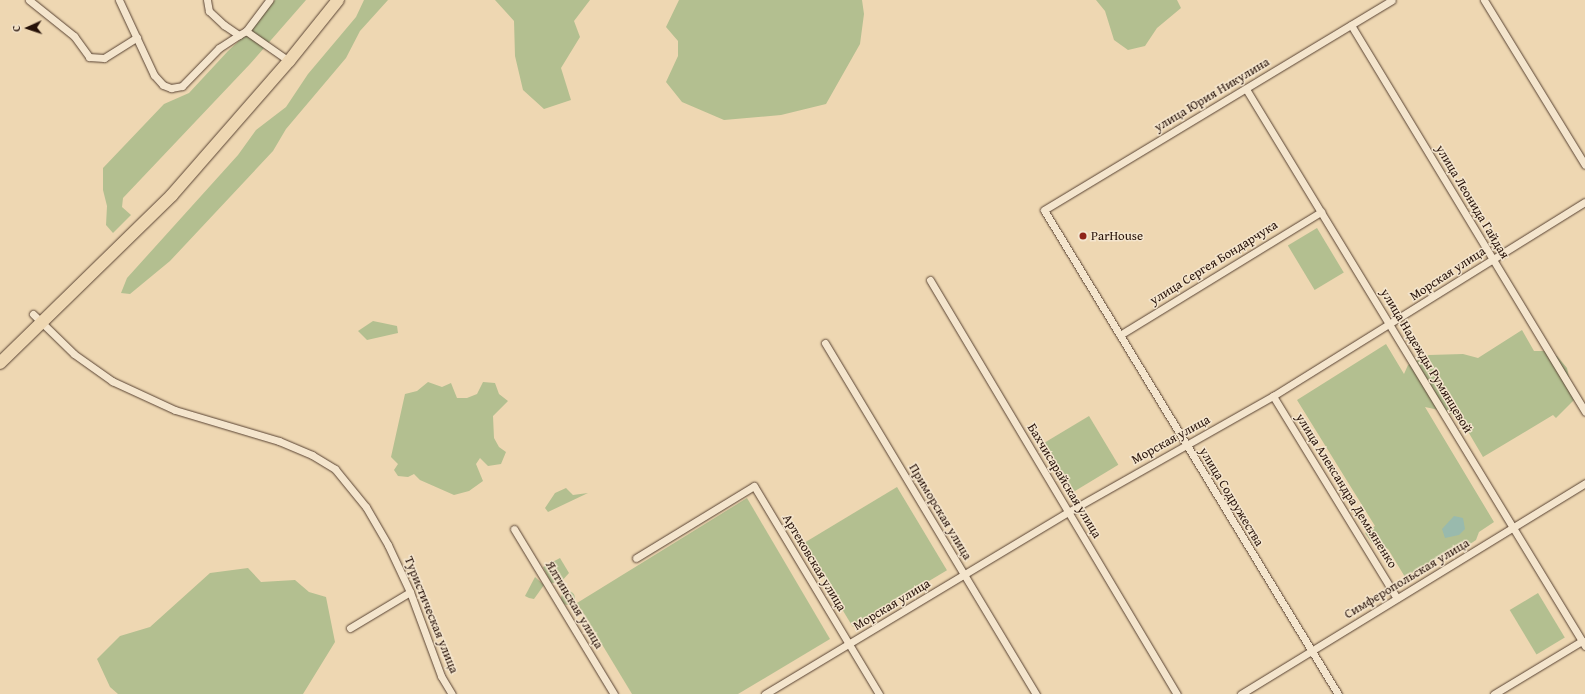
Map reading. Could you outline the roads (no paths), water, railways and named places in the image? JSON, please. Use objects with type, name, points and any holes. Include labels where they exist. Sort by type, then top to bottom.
[{"type":"main road","points":[[0,364],[172,195],[289,62],[338,0]]},
{"type":"street","points":[[29,0],[74,36],[89,57],[104,58],[137,38]]},
{"type":"street","points":[[119,0],[154,75],[163,84],[171,88],[187,82],[219,48],[242,33],[269,0]]},
{"type":"street","points":[[206,0],[214,17],[289,62]]},
{"type":"street","name":"улица Юрия Никулина","points":[[1044,210],[1392,0]]},
{"type":"street","points":[[1484,0],[1585,165]]},
{"type":"street","name":"улица Леонида Гайдая","points":[[1351,25],[1585,412]]},
{"type":"street","name":"улица Надежды Румянцевой","points":[[1246,89],[1583,643]]},
{"type":"street","name":"Морская улица","points":[[765,694],[964,576],[1068,512],[1274,396],[1585,202]]},
{"type":"street","name":"улица Содружества","points":[[1044,210],[1185,445],[1338,694]]},
{"type":"street","name":"улица Сергея Бондарчука","points":[[1120,335],[1321,212]]},
{"type":"street","name":"Бахчисарайская улица","points":[[930,280],[1177,694]]},
{"type":"street","name":"Туристическая улица","points":[[33,314],[74,354],[128,389],[175,410],[279,441],[323,460],[347,481],[366,507],[388,545],[410,592],[441,676],[452,694]]},
{"type":"street","name":"Приморская улица","points":[[825,343],[1036,694]]},
{"type":"street","name":"улица Александра Демьяненко","points":[[1274,396],[1397,598]]},
{"type":"street","name":"Симферопольская улица","points":[[1241,694],[1585,483]]},
{"type":"street","name":"Артековская улица","points":[[636,558],[754,486],[879,694]]},
{"type":"street","name":"Ялтинская улица","points":[[514,529],[614,694]]},
{"type":"street","points":[[350,628],[410,592]]},
{"type":"street","points":[[1494,694],[1583,643]]},
{"type":"place","name":"ParHouse","points":[[1083,236]]}]
